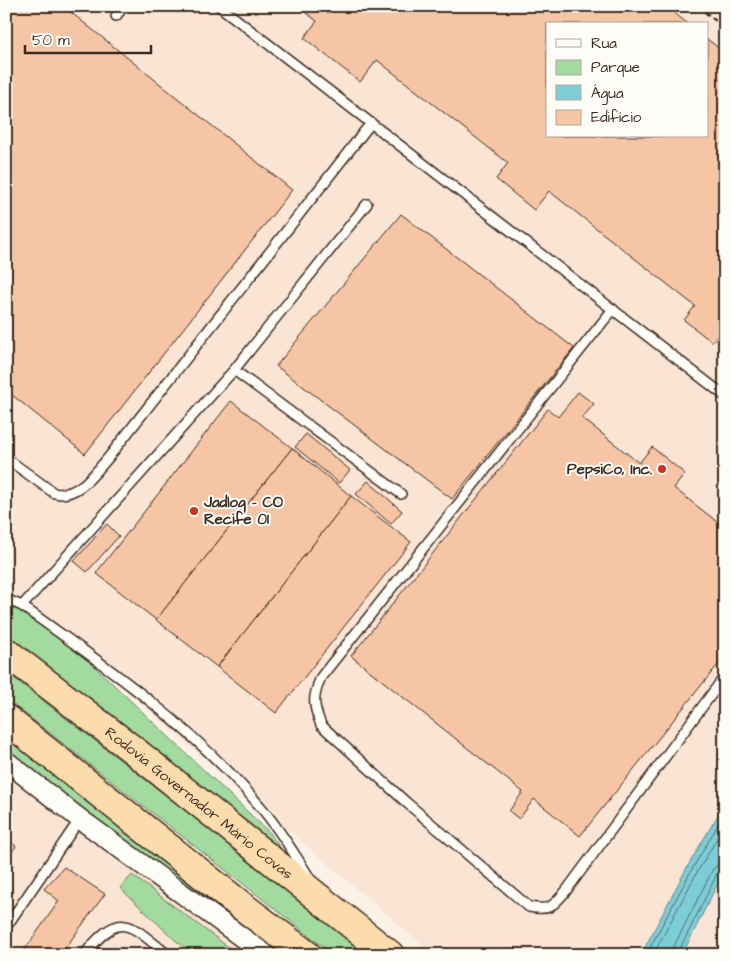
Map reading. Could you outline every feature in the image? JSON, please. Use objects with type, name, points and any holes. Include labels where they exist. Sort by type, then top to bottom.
[{"type":"highway","name":"Rodovia Governador Mário Covas","points":[[6,652],[390,955]]},
{"type":"highway","points":[[6,719],[231,898],[307,955]]},
{"type":"street","points":[[6,761],[80,819],[266,955]]},
{"type":"lane","points":[[116,16],[124,6]]},
{"type":"lane","points":[[219,6],[725,396]]},
{"type":"lane","points":[[6,458],[54,494],[67,494],[88,480],[108,458],[371,123]]},
{"type":"lane","points":[[22,606],[234,370],[367,204]]},
{"type":"lane","points":[[613,309],[320,677],[314,694],[314,708],[321,725],[407,803],[529,907],[543,910],[554,905],[566,891],[725,676]]},
{"type":"lane","points":[[234,370],[401,494]]},
{"type":"lane","points":[[6,599],[22,606],[142,693],[220,763],[260,806],[294,853],[323,901]]},
{"type":"lane","points":[[6,927],[80,819]]},
{"type":"lane","points":[[84,955],[99,936],[114,926],[123,925],[137,930],[168,955]]},
{"type":"path","points":[[698,6],[725,28]]},
{"type":"shaded area","points":[[6,6],[725,6],[725,955],[434,955],[6,588]]},
{"type":"shaded area","points":[[6,771],[248,955],[6,955]]},
{"type":"green space","points":[[6,604],[55,629],[270,833],[304,882],[6,646]]},
{"type":"green space","points":[[6,672],[373,955],[334,955],[6,699]]},
{"type":"green space","points":[[6,726],[297,955],[263,955],[6,756]]},
{"type":"green space","points":[[132,875],[239,955],[195,955],[175,940],[120,888]]},
{"type":"water","points":[[725,803],[725,869],[682,955],[641,955],[686,869]]},
{"type":"building","points":[[6,6],[63,6],[292,190],[85,454],[6,390]]},
{"type":"building","points":[[297,6],[666,6],[686,22],[546,22],[546,138],[708,138],[708,40],[725,53],[725,327],[712,342],[684,320],[695,306],[549,191],[534,210],[496,179],[508,163],[377,60],[360,82],[304,38],[317,21]]},
{"type":"building","points":[[401,214],[574,348],[452,499],[276,366]]},
{"type":"building","points":[[578,392],[594,404],[582,418],[639,463],[652,447],[685,474],[674,488],[725,528],[725,656],[580,836],[534,799],[519,819],[509,811],[523,792],[351,656],[548,409],[558,417]]},
{"type":"building","name":"Jadlog - CO Recife 01","points":[[231,401],[292,448],[156,620],[96,573]]},
{"type":"building","points":[[306,434],[350,470],[339,483],[295,447]]},
{"type":"building","points":[[292,448],[351,496],[217,667],[156,620]]},
{"type":"building","points":[[368,481],[402,511],[391,524],[356,494]]},
{"type":"building","points":[[351,496],[411,542],[276,713],[217,667]]},
{"type":"building","points":[[107,524],[119,536],[87,572],[74,561]]},
{"type":"building","points":[[6,838],[16,846],[6,861]]},
{"type":"building","points":[[64,867],[105,894],[60,955],[21,955],[59,901],[44,889]]},
{"type":"place","name":"PepsiCo, Inc.","points":[[662,469]]},
{"type":"place","name":"Jadlog - CO Recife 01","points":[[194,511]]}]
